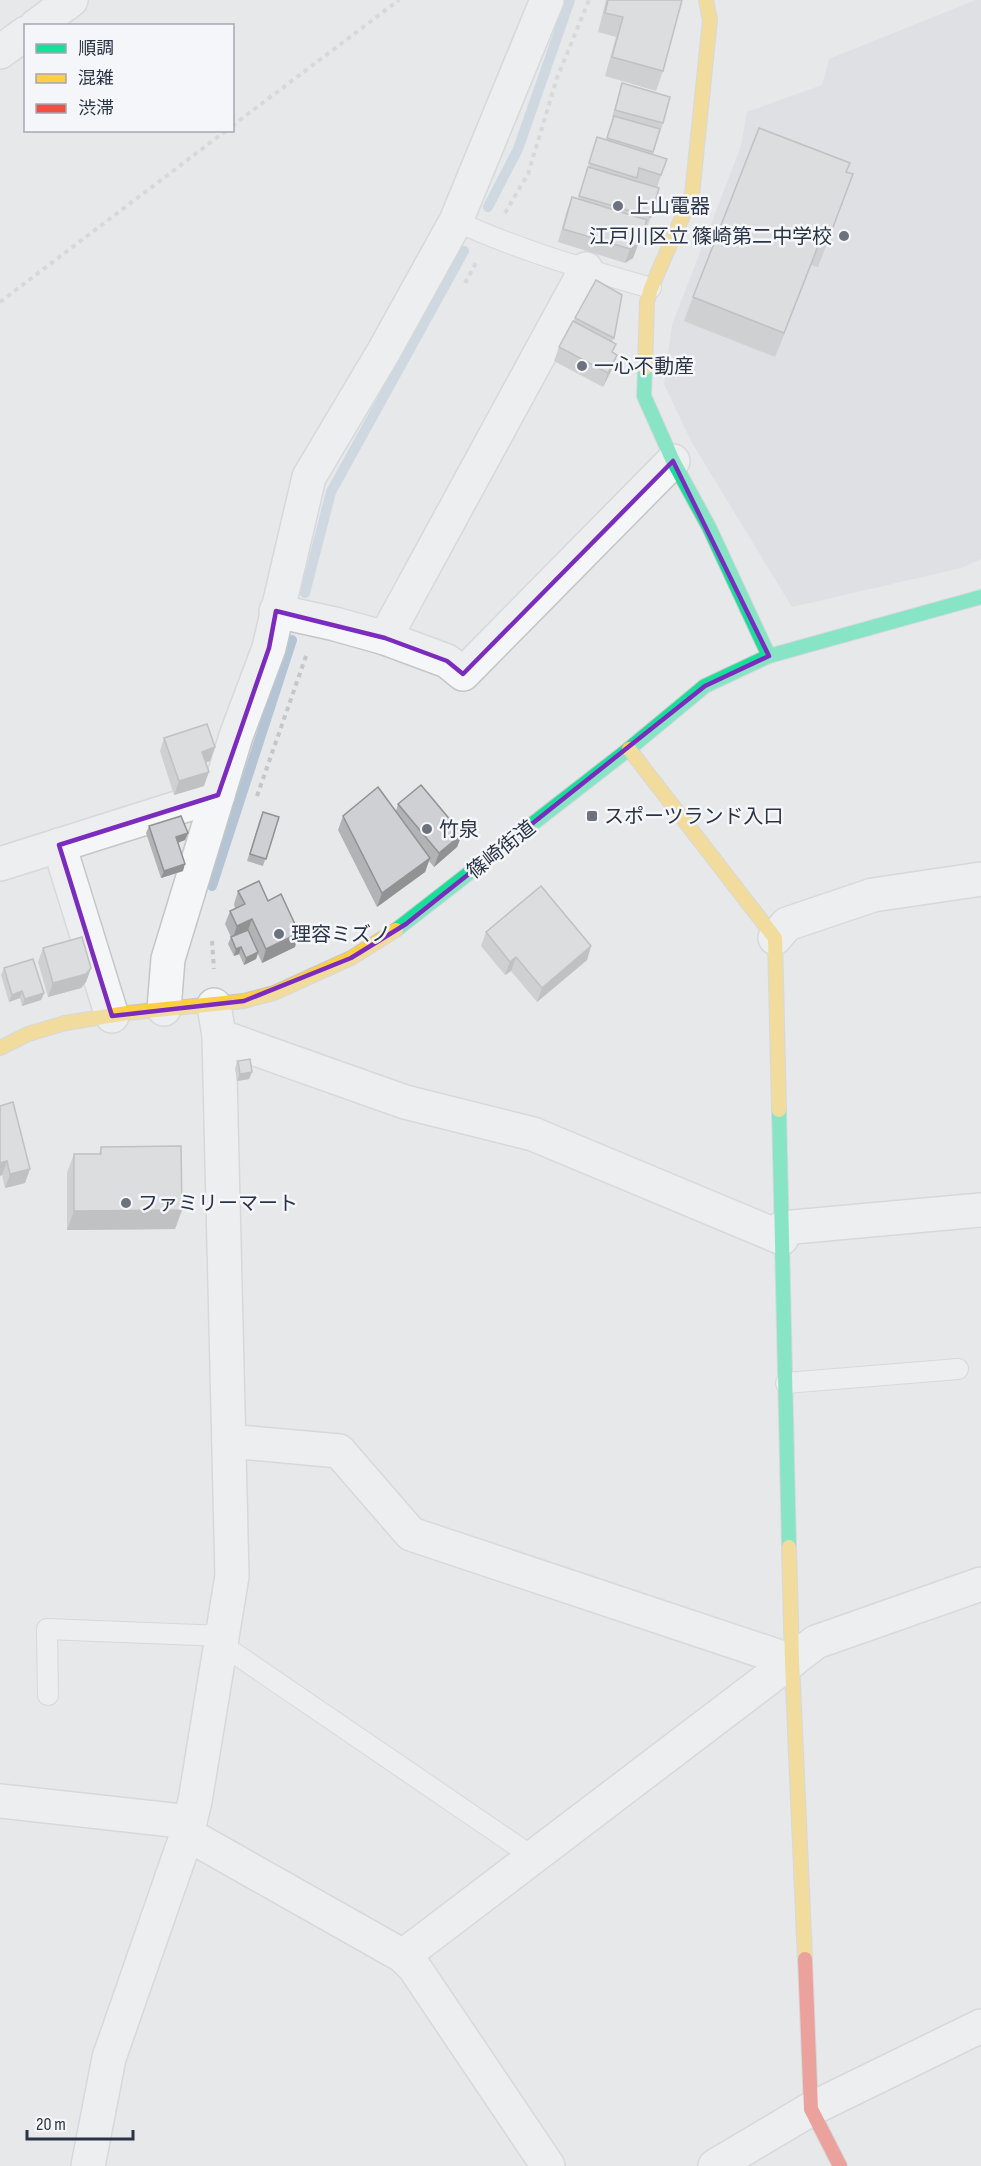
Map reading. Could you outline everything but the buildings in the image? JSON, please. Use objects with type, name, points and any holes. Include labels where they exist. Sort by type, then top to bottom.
[{"type":"street","points":[[164,1010],[168,959],[236,736],[269,648],[309,477],[384,351],[456,220],[547,0]]},
{"type":"street","points":[[706,0],[710,20],[692,195],[651,288],[648,302],[644,396],[673,461],[709,527],[770,656]]},
{"type":"street","points":[[39,24],[68,1]]},
{"type":"street","points":[[0,52],[24,34]]},
{"type":"street","points":[[385,638],[586,269]]},
{"type":"street","points":[[276,611],[385,638],[447,661],[463,674],[673,461]]},
{"type":"street","name":"篠崎街道","points":[[1,1044],[65,1023],[244,1001],[274,993],[351,958],[406,924],[629,749],[705,686],[770,656],[981,597]]},
{"type":"street","points":[[629,749],[775,938],[792,1661],[811,2109],[840,2166]]},
{"type":"street","points":[[0,864],[218,795]]},
{"type":"street","points":[[59,845],[112,1016]]},
{"type":"street","points":[[775,938],[787,924],[873,895],[981,879]]},
{"type":"street","points":[[88,2166],[109,2058],[188,1828],[195,1801],[232,1576],[216,1005],[405,1102],[533,1134],[782,1233],[981,1210]]},
{"type":"street","points":[[229,1441],[339,1452],[411,1534],[792,1661]]},
{"type":"street","points":[[403,1956],[816,1642],[981,1584]]},
{"type":"street","points":[[0,1801],[188,1828],[403,1956],[414,1967],[548,2166]]},
{"type":"street","points":[[716,2166],[811,2109],[981,2026]]},
{"type":"lane","points":[[456,220],[491,237],[651,288]]},
{"type":"lane","points":[[786,1383],[958,1369]]},
{"type":"lane","points":[[48,1695],[47,1629],[222,1640],[533,1857]]},
{"type":"path","points":[[234,124],[399,0]]},
{"type":"path","points":[[462,289],[528,174],[557,78],[589,0]]},
{"type":"path","points":[[0,302],[224,132]]},
{"type":"path","points":[[255,802],[304,662],[314,620]]},
{"type":"path","points":[[212,940],[216,1005]]},
{"type":"highlighted area","points":[[673,461],[769,656],[705,686],[406,924],[351,958],[244,1001],[112,1016],[59,845],[218,795],[269,648],[276,611],[385,638],[447,661],[463,674]]},
{"type":"shaded area","name":"江戸川区立 篠崎第二中学校","points":[[976,0],[981,0],[981,559],[961,568],[792,607],[691,441],[664,384],[672,325],[741,146],[747,112],[822,85],[829,59]]},
{"type":"waterway","points":[[488,207],[518,149],[570,0]]},
{"type":"waterway","points":[[305,593],[331,492],[464,251]]},
{"type":"waterway","points":[[212,886],[292,640]]},
{"type":"traffic: fast","points":[[645,368],[644,396],[673,461],[709,527],[769,656]]},
{"type":"traffic: fast","points":[[396,930],[629,749],[705,686],[769,656],[981,597]]},
{"type":"traffic: fast","points":[[779,1110],[789,1547]]},
{"type":"traffic: slow","points":[[645,368],[647,302],[692,195],[710,20],[706,0]]},
{"type":"traffic: slow","points":[[629,749],[775,938],[779,1110]]},
{"type":"traffic: slow","points":[[0,1048],[28,1034],[65,1023],[127,1013],[244,1001],[274,993],[351,958],[396,930]]},
{"type":"traffic: slow","points":[[789,1547],[805,1959]]},
{"type":"traffic: jam","points":[[805,1959],[811,2109],[840,2166]]},
{"type":"place","name":"上山電器","points":[[618,206]]},
{"type":"place","name":"江戸川区立 篠崎第二中学校","points":[[844,236]]},
{"type":"place","name":"一心不動産","points":[[582,366]]},
{"type":"place","name":"スポーツランド入口","points":[[592,816]]},
{"type":"place","name":"竹泉","points":[[427,829]]},
{"type":"place","name":"理容ミズノ","points":[[279,934]]},
{"type":"place","name":"ファミリーマート","points":[[126,1203]]}]
